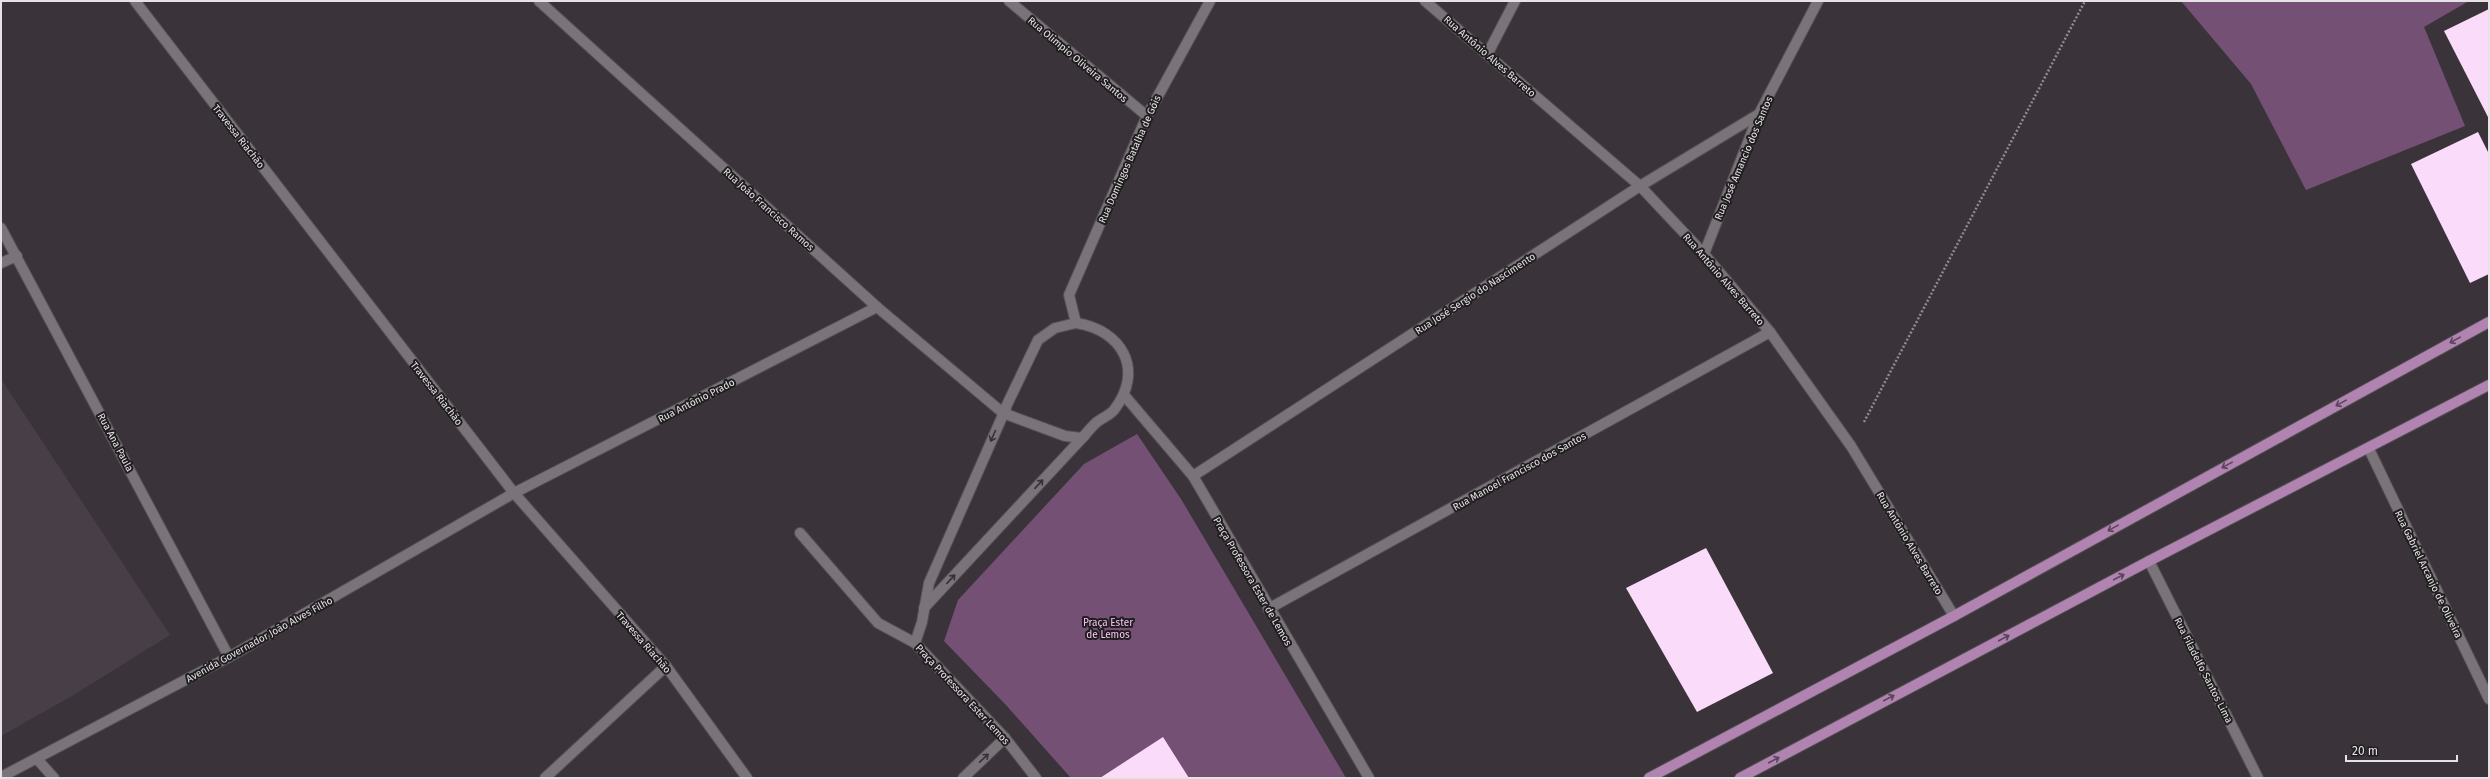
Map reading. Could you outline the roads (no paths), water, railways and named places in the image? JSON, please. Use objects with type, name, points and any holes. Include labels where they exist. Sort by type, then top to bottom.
[{"type":"main road","points":[[1648,778],[1954,616],[2489,322]]},
{"type":"main road","points":[[1740,778],[2150,561],[2369,449],[2489,385]]},
{"type":"street","name":"Travessa Riachão","points":[[135,1],[514,493],[666,666],[747,778]]},
{"type":"street","name":"Rua João Francisco Ramos","points":[[539,1],[877,307],[1003,413]]},
{"type":"street","name":"Rua Olimpio Oliveira Santos","points":[[1009,1],[1146,116]]},
{"type":"street","name":"Rua Domingos Batalha de Góis","points":[[1076,323],[1069,295],[1146,116],[1210,1]]},
{"type":"street","name":"Rua Antônio Alves Barreto","points":[[1425,1],[1488,53],[1640,186],[1704,254],[1770,332],[1852,446],[1954,616]]},
{"type":"street","points":[[1488,53],[1515,1]]},
{"type":"street","name":"Rua José Amancio dos Santos","points":[[1704,254],[1759,114],[1818,1]]},
{"type":"street","name":"Rua José Sergio do Nascimento","points":[[1193,476],[1640,186],[1759,114]]},
{"type":"street","name":"Rua Ana Paula","points":[[1,228],[229,657]]},
{"type":"street","points":[[1,263],[17,256]]},
{"type":"street","name":"Rua Antônio Prado","points":[[514,493],[877,307]]},
{"type":"street","points":[[915,643],[924,608],[928,584],[1003,413],[1038,340],[1055,328],[1076,323],[1092,326],[1107,334],[1120,346],[1127,367],[1128,379],[1124,395],[1113,411],[1097,422],[924,608]]},
{"type":"street","name":"Rua Manoel Francisco dos Santos","points":[[1268,609],[1770,332]]},
{"type":"street","name":"Praça Professora Ester de Lemos","points":[[1124,395],[1193,476],[1268,609],[1369,778]]},
{"type":"street","points":[[1003,413],[1065,436],[1082,438]]},
{"type":"street","name":"Rua Gabriel Arcanjo de Oliveira","points":[[2369,449],[2489,699]]},
{"type":"street","name":"Avenida Governador João Alves Filho","points":[[1,778],[229,657],[514,493]]},
{"type":"street","name":"Praça Professora Ester Lemos","points":[[800,533],[878,623],[915,643],[1005,738],[1036,778]]},
{"type":"street","name":"Rua Filadelfo Santos Lima","points":[[2150,561],[2258,778]]},
{"type":"street","points":[[545,778],[666,666]]},
{"type":"street","points":[[963,778],[1005,738]]},
{"type":"street","points":[[37,759],[54,778]]},
{"type":"park label","name":"Praça Ester de Lemos","points":[[1108,628]]}]
